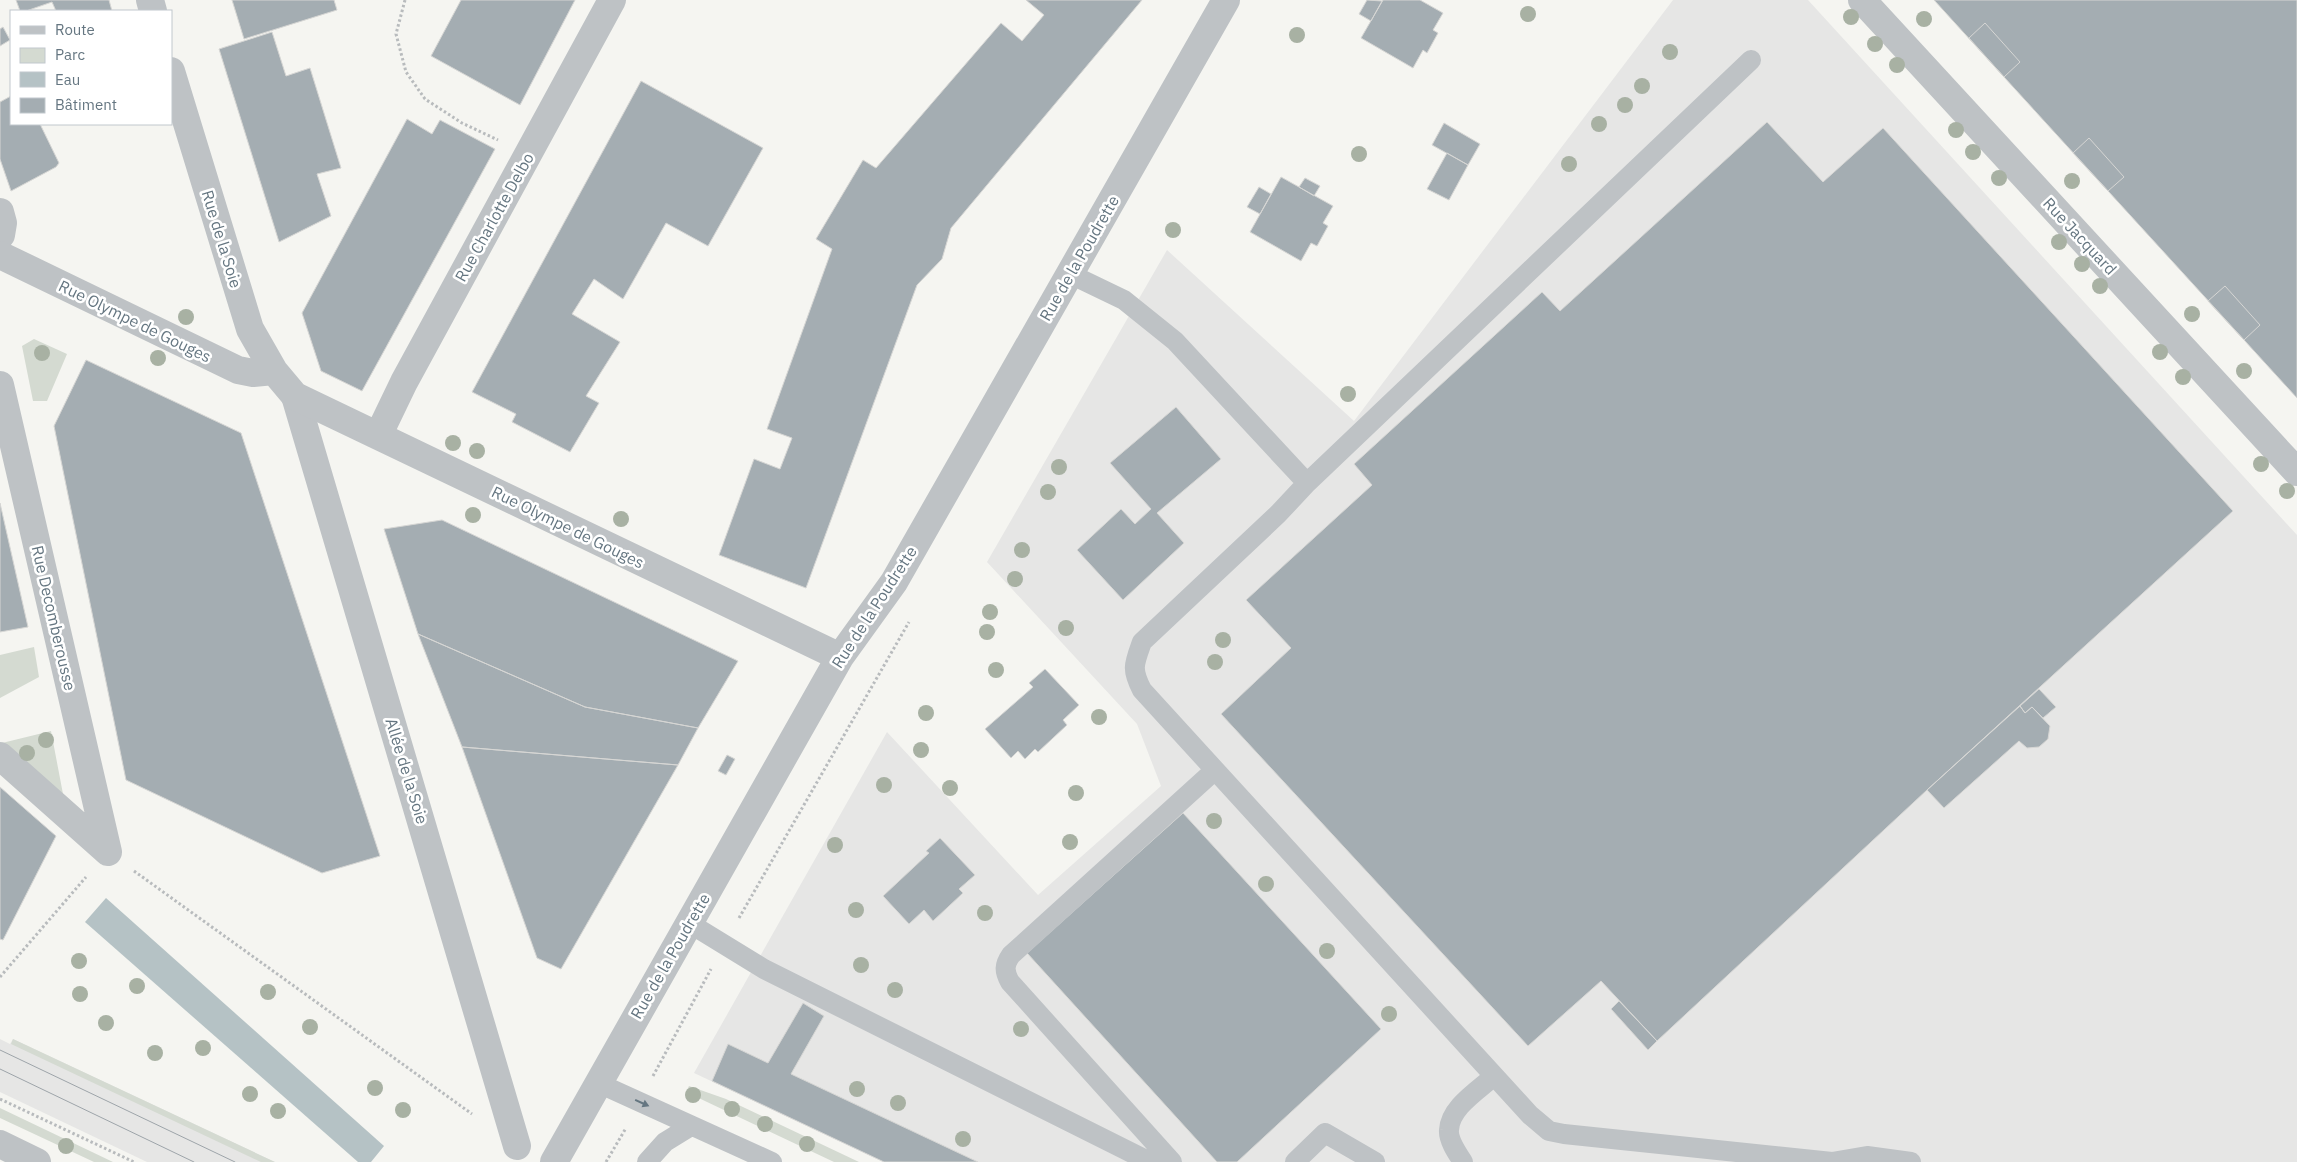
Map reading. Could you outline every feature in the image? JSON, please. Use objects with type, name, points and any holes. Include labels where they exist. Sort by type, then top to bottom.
[{"type":"street","name":"Rue Charlotte Delbo","points":[[378,436],[404,382],[612,0]]},
{"type":"street","name":"Rue de la Poudrette","points":[[554,1162],[840,657],[894,582],[1226,0]]},
{"type":"street","name":"Rue Jacquard","points":[[1862,0],[2297,472]]},
{"type":"street","name":"Rue de la Soie","points":[[172,74],[250,329],[274,371],[295,396]]},
{"type":"street","points":[[0,212],[3,223],[1,235]]},
{"type":"street","name":"Rue Olympe de Gouges","points":[[0,255],[238,370],[253,373],[274,371]]},
{"type":"street","name":"Rue Decomberousse","points":[[0,385],[108,852]]},
{"type":"street","name":"Rue Olympe de Gouges","points":[[295,396],[840,657]]},
{"type":"street","name":"Allée de la Soie","points":[[295,396],[517,1146]]},
{"type":"street","points":[[0,756],[108,852]]},
{"type":"street","points":[[0,1144],[37,1162]]},
{"type":"lane","points":[[1751,60],[1142,642],[1133,674],[1142,690],[1494,1076],[1530,1115],[1550,1131],[1832,1162],[1867,1156],[1911,1162]]},
{"type":"lane","points":[[1070,274],[1124,300],[1175,341],[1307,483]]},
{"type":"lane","points":[[1172,1162],[1010,982],[1005,973],[1005,963],[1011,955],[1215,770]]},
{"type":"lane","points":[[689,922],[764,969],[1150,1162]]},
{"type":"lane","points":[[1462,1162],[1453,1145],[1449,1131],[1451,1120],[1457,1110],[1494,1076]]},
{"type":"lane","points":[[598,1083],[772,1162]]},
{"type":"lane","points":[[647,1162],[664,1142],[692,1126]]},
{"type":"lane","points":[[1294,1162],[1325,1133],[1375,1162]]},
{"type":"path","points":[[405,0],[396,34],[406,72],[425,99],[462,124],[499,140]]},
{"type":"path","points":[[0,977],[108,852],[517,1146]]},
{"type":"path","points":[[0,1098],[134,1162]]},
{"type":"shaded area","points":[[1673,0],[1808,0],[2297,535],[2297,1162],[884,1162],[694,1073],[887,732],[1038,895],[1161,786],[1137,724],[987,562],[1167,250],[1354,421]]},
{"type":"shaded area","points":[[0,1039],[10,1044],[13,1039],[275,1162],[147,1162],[0,1092]]},
{"type":"green space","points":[[34,339],[67,354],[47,401],[33,401],[22,346]]},
{"type":"green space","points":[[34,647],[39,677],[0,698],[0,655]]},
{"type":"green space","points":[[51,731],[63,794],[2,743]]},
{"type":"green space","points":[[13,1039],[275,1162],[261,1162],[11,1044]]},
{"type":"green space","points":[[689,1086],[726,1099],[859,1162],[834,1162],[686,1092]]},
{"type":"green space","points":[[0,1108],[113,1162],[94,1162],[0,1118]]},
{"type":"water","points":[[106,898],[384,1146],[371,1162],[358,1162],[85,922]]},
{"type":"building","points":[[16,0],[109,0],[112,10],[56,10],[52,2],[29,10],[20,10]]},
{"type":"building","points":[[232,0],[334,0],[337,10],[244,39]]},
{"type":"building","points":[[461,0],[575,0],[520,105],[431,56]]},
{"type":"building","points":[[1026,0],[1142,0],[951,228],[942,259],[917,285],[806,588],[719,555],[754,459],[780,469],[792,438],[767,429],[832,249],[816,239],[863,160],[876,168],[1001,23],[1022,41],[1044,15]]},
{"type":"building","points":[[1367,0],[1382,1],[1371,21],[1359,14]]},
{"type":"building","points":[[1383,0],[1420,0],[1443,13],[1433,30],[1438,33],[1427,53],[1423,50],[1413,68],[1361,38]]},
{"type":"building","points":[[1934,0],[2297,0],[2297,398],[2004,77]]},
{"type":"building","points":[[1985,23],[2020,62],[2004,77],[1969,38]]},
{"type":"building","points":[[3,27],[10,40],[0,46],[0,29]]},
{"type":"building","points":[[272,32],[286,76],[310,68],[341,168],[317,174],[331,216],[279,242],[219,49]]},
{"type":"building","points":[[641,81],[763,148],[708,246],[666,223],[623,299],[594,279],[572,314],[620,342],[586,396],[599,403],[570,452],[512,422],[516,414],[472,392]]},
{"type":"building","points":[[10,97],[10,125],[40,125],[59,163],[56,167],[11,191],[0,159],[0,102]]},
{"type":"building","points":[[407,119],[432,134],[440,120],[495,149],[362,391],[321,371],[302,313]]},
{"type":"building","points":[[1767,122],[1823,182],[1883,128],[2233,511],[1927,790],[1657,1041],[1601,981],[1528,1046],[1221,714],[1291,648],[1246,600],[1372,485],[1354,464],[1542,292],[1560,311]]},
{"type":"building","points":[[1444,123],[1480,144],[1468,165],[1432,145]]},
{"type":"building","points":[[2089,138],[2124,177],[2108,191],[2073,153]]},
{"type":"building","points":[[1447,153],[1468,165],[1449,200],[1427,189]]},
{"type":"building","points":[[1281,177],[1333,206],[1323,223],[1328,226],[1317,246],[1311,243],[1301,261],[1250,232]]},
{"type":"building","points":[[1305,178],[1320,186],[1314,196],[1299,187]]},
{"type":"building","points":[[1259,187],[1271,194],[1260,214],[1247,207]]},
{"type":"building","points":[[2225,286],[2260,325],[2244,340],[2208,301]]},
{"type":"building","points":[[86,360],[241,433],[380,856],[322,873],[126,780],[54,426]]},
{"type":"building","points":[[1176,407],[1221,459],[1157,513],[1184,543],[1123,600],[1077,550],[1121,509],[1135,524],[1151,509],[1110,463]]},
{"type":"building","points":[[0,503],[28,627],[0,632]]},
{"type":"building","points":[[442,520],[738,661],[698,728],[585,707],[418,634],[384,529]]},
{"type":"building","points":[[418,634],[585,707],[698,728],[678,765],[462,747]]},
{"type":"building","points":[[1045,669],[1079,705],[1063,720],[1067,725],[1038,752],[1035,749],[1025,759],[1018,751],[1011,758],[985,729],[1033,687],[1029,683]]},
{"type":"building","points":[[2039,689],[2056,707],[2043,718],[2032,707],[2025,713],[2020,706]]},
{"type":"building","points":[[2020,706],[2025,713],[2032,707],[2050,726],[2048,739],[2039,747],[2027,748],[2019,741],[1944,808],[1927,790]]},
{"type":"building","points":[[462,747],[678,765],[561,969],[537,958]]},
{"type":"building","points":[[727,755],[735,759],[726,775],[718,771]]},
{"type":"building","points":[[0,787],[56,836],[3,940],[0,939]]},
{"type":"building","points":[[1183,813],[1381,1029],[1237,1162],[1217,1162],[1027,953]]},
{"type":"building","points":[[940,838],[975,875],[959,889],[963,893],[933,921],[924,910],[909,924],[883,896],[929,853],[926,851]]},
{"type":"building","points":[[1619,1001],[1657,1041],[1648,1050],[1611,1009]]},
{"type":"building","points":[[803,1003],[824,1016],[791,1074],[978,1162],[884,1162],[712,1081],[728,1044],[768,1063]]},
{"type":"tram line","points":[[0,1050],[235,1162]]},
{"type":"tram line","points":[[0,1069],[194,1162]]}]
